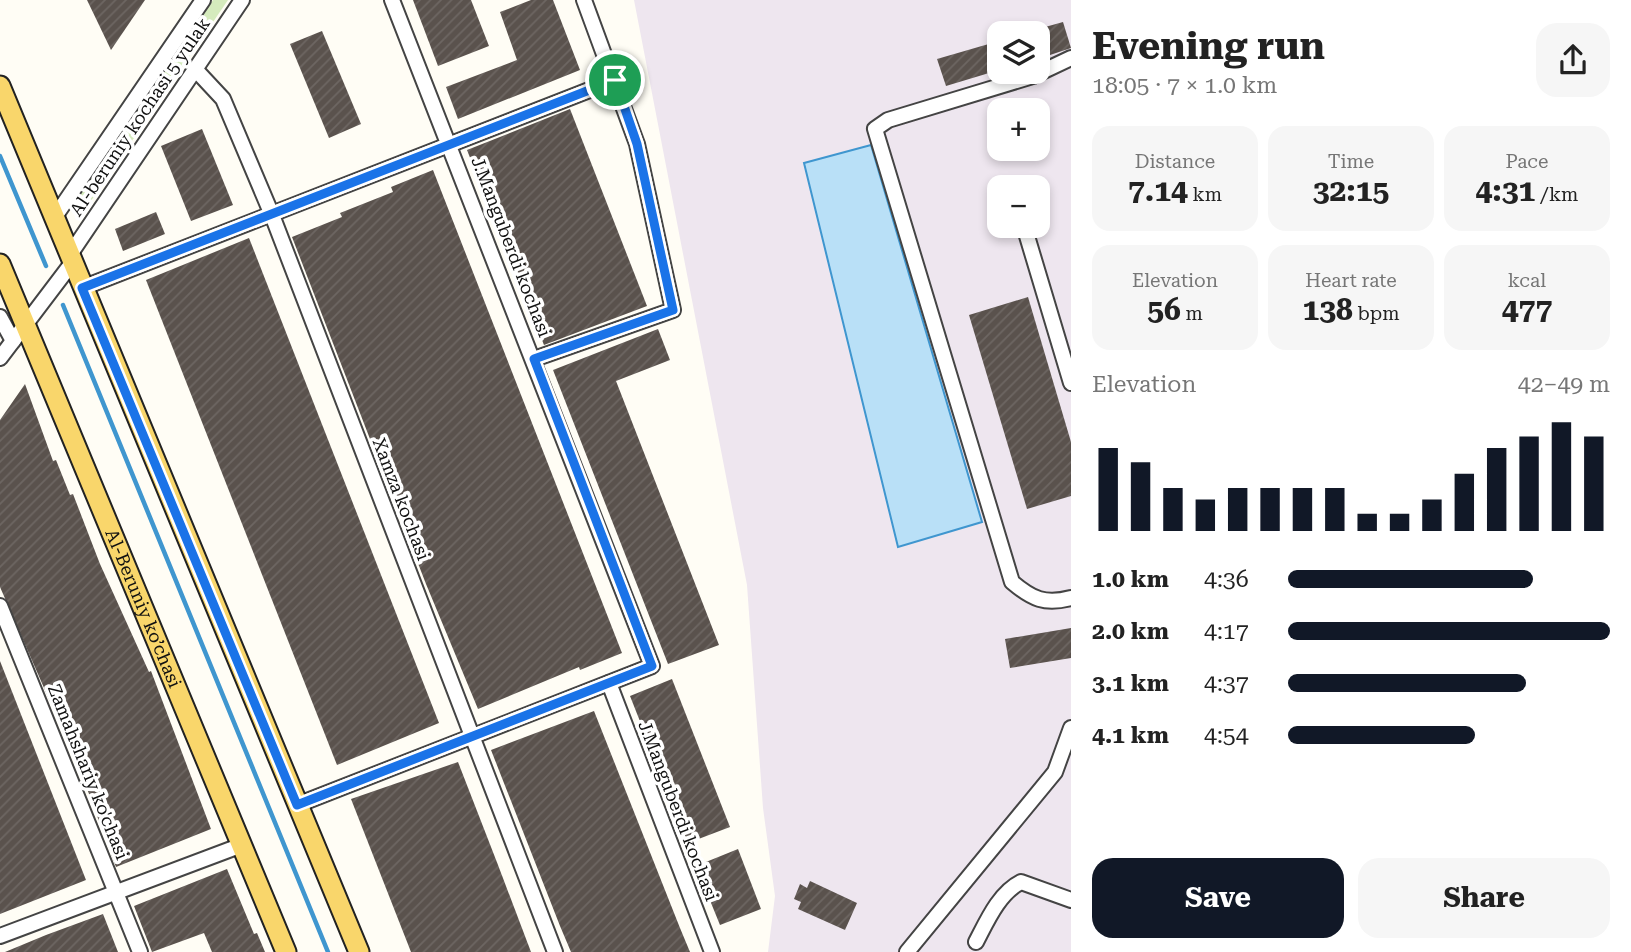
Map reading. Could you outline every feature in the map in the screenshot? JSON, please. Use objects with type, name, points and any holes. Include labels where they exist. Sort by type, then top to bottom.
[{"type":"main road","points":[[0,86],[359,952]]},
{"type":"main road","name":"Al-Beruniy ko’chasi","points":[[0,264],[286,952]]},
{"type":"street","name":"Al-beruniy kochasi 5 yulak","points":[[54,218],[203,0]]},
{"type":"street","name":"Al-beruniy kochasi 5 yulak","points":[[0,358],[71,260],[242,0]]},
{"type":"street","name":"J.Manguberdi kochasi","points":[[392,0],[652,666],[609,683],[712,952]]},
{"type":"street","points":[[534,359],[673,310],[637,144],[584,0]]},
{"type":"street","points":[[1071,58],[1033,76],[888,120],[875,129],[1012,582],[1031,598],[1057,601],[1071,598]]},
{"type":"street","name":"Xamza kochasi","points":[[195,69],[223,99],[272,215],[555,952]]},
{"type":"street","points":[[82,288],[615,80]]},
{"type":"street","points":[[1028,238],[1071,383]]},
{"type":"street","points":[[0,317],[13,341]]},
{"type":"street","name":"Zamahshariy ko'chasi","points":[[0,606],[140,952]]},
{"type":"street","points":[[297,805],[609,683]]},
{"type":"street","points":[[907,952],[1055,772],[1071,728]]},
{"type":"street","points":[[0,936],[242,845]]},
{"type":"street","points":[[976,942],[991,912],[1012,886],[1021,882],[1071,900]]},
{"type":"shaded area","points":[[634,0],[1071,0],[1071,952],[768,952],[775,896],[763,808],[747,585]]},
{"type":"green space","points":[[213,0],[228,0],[82,214],[73,205]]},
{"type":"water","points":[[871,145],[982,522],[898,547],[804,163]]},
{"type":"building","points":[[87,0],[145,0],[111,50]]},
{"type":"building","points":[[413,0],[471,0],[489,46],[438,66]]},
{"type":"building","points":[[531,0],[553,0],[580,70],[458,119],[446,87],[517,60],[500,12]]},
{"type":"building","points":[[1063,22],[1071,48],[1050,55],[1050,26]]},
{"type":"building","points":[[322,31],[361,124],[329,138],[290,44]]},
{"type":"building","points":[[987,44],[987,74],[946,86],[937,59]]},
{"type":"building","points":[[570,109],[647,306],[544,345],[467,150]]},
{"type":"building","points":[[202,129],[233,205],[191,221],[161,146]]},
{"type":"building","points":[[433,170],[622,653],[580,670],[579,667],[478,709],[426,584],[292,237],[342,217],[340,213],[393,192],[391,187]]},
{"type":"building","points":[[156,212],[165,234],[123,251],[115,229]]},
{"type":"building","points":[[249,238],[439,723],[337,765],[146,280]]},
{"type":"building","points":[[1028,297],[1071,442],[1071,496],[1027,509],[969,315]]},
{"type":"building","points":[[658,329],[670,360],[616,381],[719,645],[668,664],[553,370]]},
{"type":"building","points":[[25,384],[53,461],[56,460],[70,495],[73,494],[100,564],[149,672],[151,671],[211,829],[116,867],[82,775],[0,587],[0,420]]},
{"type":"building","points":[[1071,628],[1071,658],[1010,668],[1005,639]]},
{"type":"building","points":[[0,661],[86,880],[0,914]]},
{"type":"building","points":[[672,679],[730,827],[688,843],[630,696]]},
{"type":"building","points":[[594,711],[690,952],[571,952],[560,926],[491,750]]},
{"type":"building","points":[[458,762],[531,952],[411,952],[351,799]]},
{"type":"building","points":[[738,849],[761,909],[720,925],[696,866]]},
{"type":"building","points":[[227,869],[254,934],[257,933],[265,952],[212,952],[204,933],[152,952],[134,906]]},
{"type":"building","points":[[810,881],[857,903],[845,930],[798,909],[801,902],[794,899],[800,884],[807,888]]},
{"type":"building","points":[[103,914],[118,952],[5,952],[46,935]]},
{"type":"waterway","points":[[0,156],[46,266]]},
{"type":"waterway","points":[[63,305],[328,952]]},
{"type":"route","points":[[615,80],[637,144],[673,310],[534,359],[652,666],[297,805],[82,288],[615,80]]}]
